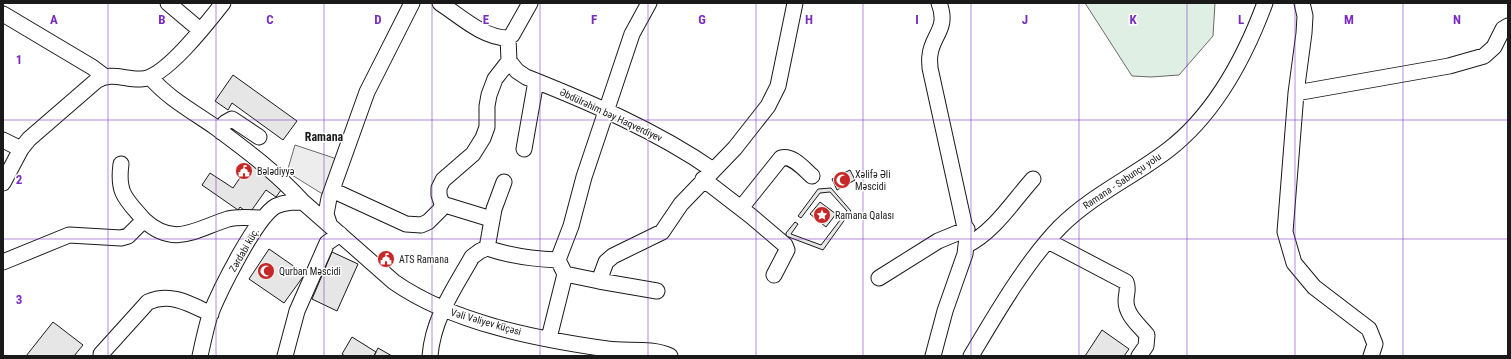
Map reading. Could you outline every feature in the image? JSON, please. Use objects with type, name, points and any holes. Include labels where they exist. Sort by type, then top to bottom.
[{"type":"street","points":[[168,3],[200,30]]},
{"type":"street","points":[[3,14],[92,67],[104,76],[142,79],[158,73],[172,62],[223,3]]},
{"type":"street","points":[[329,223],[326,214],[327,206],[367,92],[412,3]]},
{"type":"street","points":[[440,3],[482,30],[496,37],[508,38],[512,35],[530,3]]},
{"type":"street","points":[[549,338],[565,274],[558,260],[575,214],[584,177],[632,34],[650,3]]},
{"type":"street","points":[[599,281],[606,262],[613,256],[662,232],[681,204],[735,148],[774,98],[778,86],[795,3]]},
{"type":"street","points":[[933,356],[945,311],[967,245],[966,229],[930,68],[930,54],[941,28],[942,16],[939,3]]},
{"type":"street","name":"Ramana - Sabunçu yolu","points":[[971,356],[1000,308],[1048,241],[1078,211],[1094,198],[1167,151],[1185,136],[1204,116],[1231,75],[1248,44],[1265,3]]},
{"type":"street","points":[[1302,3],[1305,16],[1296,93],[1285,232],[1294,263],[1314,287],[1369,329],[1375,344],[1371,356]]},
{"type":"street","points":[[1296,93],[1449,66],[1484,56],[1494,47],[1503,29],[1508,26]]},
{"type":"street","points":[[332,190],[406,224],[412,225],[428,222],[441,209],[442,204],[439,195],[443,180],[473,154],[483,138],[487,126],[487,106],[489,95],[495,79],[509,61],[508,38]]},
{"type":"street","name":"Əbdülrəhim bəy Haqverdiyev","points":[[509,61],[517,71],[536,81],[607,112],[688,153],[740,208],[785,245],[787,250],[774,275]]},
{"type":"street","points":[[3,183],[21,149],[42,128],[104,76]]},
{"type":"street","points":[[150,77],[166,93],[221,132],[286,182],[303,202],[329,223]]},
{"type":"street","points":[[524,149],[536,81]]},
{"type":"street","points":[[221,132],[225,123],[232,119],[259,136]]},
{"type":"street","points":[[3,140],[21,149]]},
{"type":"street","points":[[740,208],[781,158],[786,157],[793,159],[812,176]]},
{"type":"street","points":[[121,164],[119,184],[124,194],[144,220],[158,231],[170,235],[187,235],[230,219],[263,218]]},
{"type":"street","points":[[967,245],[978,240],[1033,179]]},
{"type":"street","points":[[487,248],[491,219],[504,182]]},
{"type":"street","name":"Zərdabi küç.","points":[[200,356],[210,314],[236,263],[263,218],[275,207],[285,203],[303,202]]},
{"type":"street","points":[[442,204],[491,219]]},
{"type":"street","points":[[3,262],[69,235],[121,238],[128,236],[144,220]]},
{"type":"street","name":"Vəli Vəliyev küçəsi","points":[[329,223],[394,282],[442,309],[494,326],[549,338],[620,351],[658,352],[670,356]]},
{"type":"street","points":[[879,278],[938,241],[966,229]]},
{"type":"street","points":[[285,356],[297,311],[324,249],[327,243],[340,234]]},
{"type":"street","points":[[1048,241],[1126,282],[1129,288],[1126,299],[1130,315],[1147,335],[1146,346],[1139,356]]},
{"type":"street","points":[[430,356],[432,338],[442,309],[472,257],[480,251],[487,248],[517,256],[558,260]]},
{"type":"street","points":[[565,274],[657,292]]},
{"type":"street","points":[[101,354],[148,302],[158,298],[167,297],[187,303],[210,314]]},
{"type":"green space","points":[[1085,3],[1215,3],[1213,36],[1179,75],[1151,77],[1132,76]]},
{"type":"shaded area","points":[[295,145],[343,161],[329,198],[287,172]]},
{"type":"building","points":[[233,75],[297,121],[283,140],[232,103],[228,110],[215,101]]},
{"type":"building","points":[[250,163],[284,186],[276,197],[266,190],[249,214],[240,207],[238,210],[202,185],[210,173],[233,188]]},
{"type":"building","points":[[850,170],[855,180],[837,190],[832,179]]},
{"type":"building","points":[[831,188],[851,211],[823,250],[786,236],[786,233],[795,222],[798,224],[791,234],[821,245],[847,211],[830,192],[820,193],[801,218],[798,216],[818,189]]},
{"type":"building","points":[[820,202],[836,214],[826,227],[810,214]]},
{"type":"building","points":[[269,249],[305,274],[284,303],[249,279]]},
{"type":"building","points":[[332,252],[358,264],[337,311],[312,299]]},
{"type":"building","points":[[53,322],[83,345],[74,356],[26,356]]},
{"type":"building","points":[[1102,330],[1129,349],[1124,356],[1085,356]]},
{"type":"building","points":[[352,337],[376,352],[374,356],[345,356],[342,354]]},
{"type":"building","points":[[378,348],[392,356],[374,356]]},
{"type":"place","name":"Bələdiyyə","points":[[244,171]]},
{"type":"place","name":"Xəlifə Əli Məscidi","points":[[842,180]]},
{"type":"place","name":"Ramana Qalası","points":[[822,215]]},
{"type":"place","name":"ATS Ramana","points":[[386,259]]},
{"type":"place","name":"Qurban Məscidi","points":[[266,271]]},
{"type":"district","name":"Ramana","points":[[324,137]]}]
